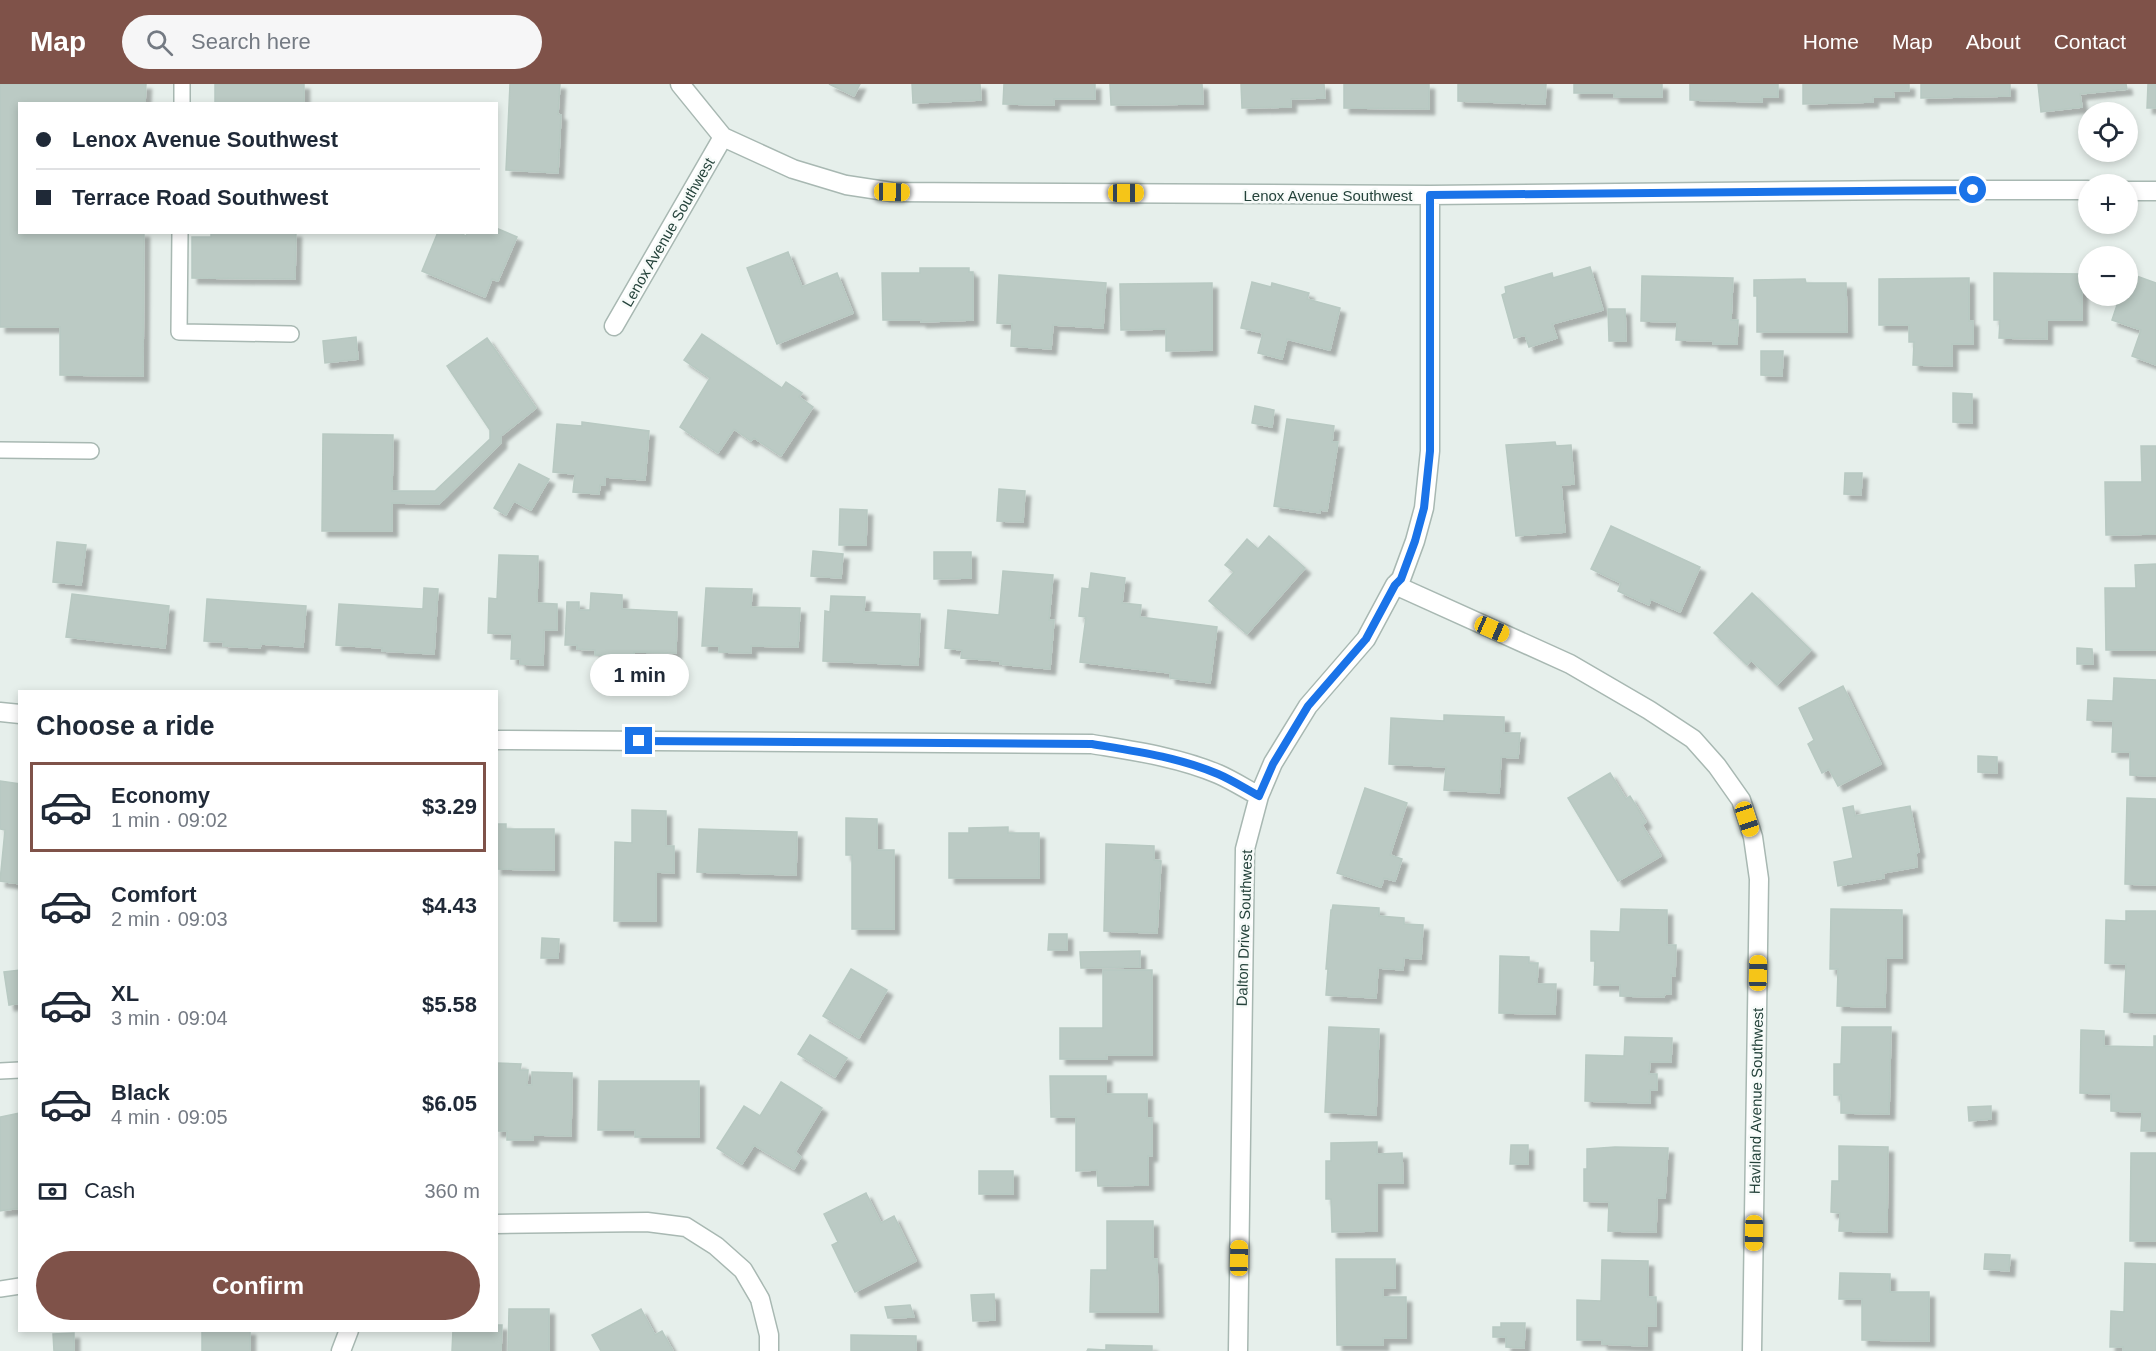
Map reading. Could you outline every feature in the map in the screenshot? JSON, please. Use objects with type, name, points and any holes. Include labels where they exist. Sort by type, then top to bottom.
[{"type":"street","name":"Lenox Avenue Southwest","points":[[680,84],[723,137],[793,169],[846,185],[892,192],[1430,195],[1904,189],[2078,190]]},
{"type":"street","name":"Lenox Avenue Southwest","points":[[614,326],[723,137]]},
{"type":"street","points":[[2138,191],[2156,191]]},
{"type":"street","name":"Dalton Drive Southwest","points":[[1238,1351],[1245,849],[1259,796],[1273,764],[1308,706],[1366,639],[1395,585],[1401,579],[1415,541],[1424,508],[1430,451],[1430,195]]},
{"type":"street","name":"Haviland Avenue Southwest","points":[[1395,585],[1570,664],[1649,710],[1693,739],[1717,766],[1741,800],[1753,837],[1759,879],[1752,1351]]},
{"type":"street","points":[[0,712],[18,714]]},
{"type":"street","points":[[498,740],[1092,744],[1183,762],[1219,774],[1259,796]]},
{"type":"street","points":[[498,1224],[647,1222],[686,1227],[716,1246],[743,1270],[760,1299],[769,1335],[769,1351]]},
{"type":"street","points":[[341,1351],[348,1332]]},
{"type":"lane","points":[[182,84],[182,102]]},
{"type":"lane","points":[[180,234],[178,332],[291,334]]},
{"type":"lane","points":[[0,450],[91,451]]},
{"type":"lane","points":[[0,1071],[18,1070]]},
{"type":"lane","points":[[0,1289],[18,1286]]},
{"type":"building","points":[[0,84],[146,84],[145,102],[18,102],[18,234],[144,234],[143,376],[60,375],[60,327],[0,327]]},
{"type":"building","points":[[215,84],[304,84],[304,102],[215,102]]},
{"type":"building","points":[[510,84],[560,84],[558,173],[506,170]]},
{"type":"building","points":[[829,84],[860,84],[854,96]]},
{"type":"building","points":[[912,84],[980,84],[981,100],[913,103]]},
{"type":"building","points":[[1004,84],[1095,84],[1095,99],[1054,99],[1054,105],[1003,104]]},
{"type":"building","points":[[1110,84],[1202,84],[1203,104],[1111,105]]},
{"type":"building","points":[[1241,84],[1324,84],[1325,98],[1291,99],[1291,107],[1242,108]]},
{"type":"building","points":[[1344,84],[1429,84],[1429,109],[1344,108]]},
{"type":"building","points":[[1458,84],[1546,84],[1545,104],[1458,101]]},
{"type":"building","points":[[1574,84],[1662,84],[1662,97],[1614,97],[1614,93],[1574,93]]},
{"type":"building","points":[[1690,84],[1778,84],[1778,97],[1762,97],[1762,102],[1690,100]]},
{"type":"building","points":[[1803,84],[1909,84],[1909,91],[1893,91],[1894,97],[1873,97],[1873,102],[1803,104]]},
{"type":"building","points":[[1921,84],[2010,84],[2010,96],[1921,98]]},
{"type":"building","points":[[2038,84],[2126,84],[2127,89],[2080,94],[2081,102],[2078,102],[2078,107],[2041,112]]},
{"type":"building","points":[[2148,84],[2156,84],[2156,108],[2147,108]]},
{"type":"building","points":[[498,229],[517,237],[498,281],[492,279],[485,297],[422,271],[437,234],[466,236],[467,234],[498,234]]},
{"type":"building","points":[[211,234],[296,234],[295,279],[192,278],[192,237],[211,237]]},
{"type":"building","points":[[788,252],[802,287],[837,273],[853,313],[777,344],[747,268]]},
{"type":"building","points":[[1590,267],[1603,310],[1552,324],[1557,338],[1529,347],[1525,335],[1514,338],[1502,295],[1506,293],[1505,287],[1552,273],[1553,278]]},
{"type":"building","points":[[920,268],[969,268],[969,272],[973,272],[973,320],[921,322],[921,320],[883,320],[882,273],[920,273]]},
{"type":"building","points":[[1994,273],[2078,274],[2078,306],[2082,306],[2082,320],[2047,320],[2047,339],[1999,338],[2000,320],[1994,320]]},
{"type":"building","points":[[999,275],[1106,283],[1103,328],[1053,325],[1051,349],[1011,346],[1012,324],[997,323]]},
{"type":"building","points":[[1642,276],[1733,278],[1731,320],[1738,320],[1737,344],[1676,340],[1677,322],[1641,321]]},
{"type":"building","points":[[2138,277],[2156,283],[2156,365],[2132,356],[2141,330],[2112,320],[2117,306],[2138,306]]},
{"type":"building","points":[[1969,278],[1969,321],[1973,321],[1973,344],[1952,344],[1952,366],[1913,365],[1914,342],[1909,342],[1909,325],[1879,325],[1879,279]]},
{"type":"building","points":[[1805,279],[1806,283],[1846,283],[1847,332],[1757,332],[1757,296],[1754,296],[1754,280]]},
{"type":"building","points":[[1252,282],[1271,287],[1272,283],[1309,293],[1307,299],[1340,308],[1330,350],[1287,339],[1282,359],[1258,353],[1263,333],[1241,328]]},
{"type":"building","points":[[1212,283],[1212,350],[1166,351],[1166,329],[1121,330],[1120,284]]},
{"type":"building","points":[[1608,309],[1625,309],[1626,341],[1609,341]]},
{"type":"building","points":[[702,334],[782,388],[786,382],[802,393],[799,397],[813,407],[781,456],[754,438],[751,441],[734,429],[718,453],[680,427],[710,378],[684,360]]},
{"type":"building","points":[[356,337],[358,359],[325,363],[323,341]]},
{"type":"building","points":[[487,338],[536,408],[501,436],[501,443],[439,504],[392,503],[392,531],[322,531],[323,434],[393,435],[392,491],[435,491],[490,439],[490,430],[447,366]]},
{"type":"building","points":[[1761,351],[1783,351],[1782,376],[1761,375]]},
{"type":"building","points":[[1953,393],[1972,394],[1972,423],[1953,422]]},
{"type":"building","points":[[1255,406],[1274,410],[1272,427],[1252,423]]},
{"type":"building","points":[[1287,419],[1334,426],[1332,442],[1338,442],[1327,511],[1320,510],[1320,513],[1274,506]]},
{"type":"building","points":[[582,422],[649,431],[645,480],[605,477],[605,485],[600,485],[599,494],[573,492],[575,474],[553,472],[557,424],[582,426]]},
{"type":"building","points":[[1555,442],[1556,446],[1571,445],[1574,484],[1561,485],[1565,532],[1516,536],[1506,445]]},
{"type":"building","points":[[2141,446],[2156,446],[2156,534],[2106,535],[2105,482],[2142,482]]},
{"type":"building","points":[[519,464],[549,479],[531,510],[514,501],[506,515],[494,508]]},
{"type":"building","points":[[1845,473],[1862,473],[1861,495],[1844,494]]},
{"type":"building","points":[[999,489],[1025,491],[1023,522],[997,521]]},
{"type":"building","points":[[840,509],[867,510],[866,545],[839,545]]},
{"type":"building","points":[[1611,526],[1700,567],[1680,612],[1651,599],[1649,605],[1618,591],[1621,583],[1591,569]]},
{"type":"building","points":[[1269,536],[1305,568],[1247,634],[1209,601],[1234,572],[1225,565],[1247,539],[1258,549]]},
{"type":"building","points":[[57,542],[86,545],[81,585],[53,582]]},
{"type":"building","points":[[813,551],[843,554],[841,578],[811,576]]},
{"type":"building","points":[[934,552],[971,552],[971,578],[934,579]]},
{"type":"building","points":[[499,555],[538,556],[537,603],[557,604],[557,630],[544,630],[543,665],[520,664],[520,659],[511,659],[512,634],[488,633],[489,598],[497,599]]},
{"type":"building","points":[[2156,564],[2156,650],[2106,650],[2105,588],[2136,588],[2135,565]]},
{"type":"building","points":[[1003,571],[1053,575],[1049,620],[1054,620],[1050,669],[1000,664],[1001,661],[961,658],[962,650],[945,648],[948,610],[999,615]]},
{"type":"building","points":[[1091,573],[1125,578],[1122,603],[1141,605],[1140,617],[1217,627],[1210,683],[1170,678],[1170,673],[1080,662],[1086,617],[1079,616],[1082,588],[1089,589]]},
{"type":"building","points":[[424,588],[438,589],[434,654],[336,645],[339,604],[423,609]]},
{"type":"building","points":[[706,588],[752,589],[751,607],[800,608],[798,647],[751,646],[751,653],[719,652],[719,646],[702,646]]},
{"type":"building","points":[[591,593],[622,595],[622,609],[677,612],[676,653],[634,652],[634,657],[595,655],[595,650],[577,649],[577,645],[565,645],[567,602],[579,602],[579,610],[590,610]]},
{"type":"building","points":[[1752,593],[1811,650],[1777,685],[1751,660],[1747,665],[1714,633]]},
{"type":"building","points":[[72,594],[169,606],[165,648],[66,637]]},
{"type":"building","points":[[831,596],[865,597],[864,612],[920,614],[918,665],[823,661],[825,611],[830,612]]},
{"type":"building","points":[[207,599],[306,606],[303,647],[261,644],[260,648],[223,646],[224,642],[204,641]]},
{"type":"building","points":[[2077,648],[2092,649],[2093,664],[2077,664]]},
{"type":"building","points":[[2114,678],[2156,680],[2156,776],[2130,775],[2130,752],[2112,752],[2113,721],[2087,720],[2088,700],[2113,701]]},
{"type":"building","points":[[1843,686],[1881,764],[1838,786],[1829,769],[1822,773],[1808,744],[1814,740],[1799,708]]},
{"type":"building","points":[[1444,715],[1504,717],[1504,733],[1520,733],[1518,758],[1501,757],[1499,793],[1444,790],[1446,767],[1389,764],[1391,718],[1444,721]]},
{"type":"building","points":[[1978,756],[1997,757],[1997,773],[1978,772]]},
{"type":"building","points":[[1610,773],[1626,799],[1630,796],[1646,822],[1642,825],[1661,856],[1618,881],[1568,798]]},
{"type":"building","points":[[0,781],[18,784],[18,884],[0,881],[5,830],[0,829]]},
{"type":"building","points":[[1365,788],[1407,803],[1390,855],[1402,859],[1395,881],[1384,878],[1381,887],[1337,873]]},
{"type":"building","points":[[2127,798],[2156,799],[2156,885],[2125,884]]},
{"type":"building","points":[[1853,806],[1855,816],[1910,806],[1919,852],[1916,853],[1917,867],[1883,873],[1884,878],[1838,886],[1834,862],[1853,858],[1843,808]]},
{"type":"building","points":[[632,810],[666,811],[666,846],[674,846],[674,873],[656,872],[656,921],[614,921],[615,842],[632,843]]},
{"type":"building","points":[[846,818],[877,819],[877,850],[894,850],[894,929],[852,929],[852,855],[846,855]]},
{"type":"building","points":[[498,824],[506,824],[506,829],[554,829],[554,870],[498,869]]},
{"type":"building","points":[[1008,827],[1008,833],[1039,833],[1039,878],[949,878],[949,833],[969,833],[969,828]]},
{"type":"building","points":[[699,829],[797,832],[796,875],[697,872]]},
{"type":"building","points":[[1106,844],[1154,846],[1154,860],[1161,861],[1157,933],[1104,931]]},
{"type":"building","points":[[1333,905],[1379,908],[1379,916],[1404,918],[1404,924],[1423,925],[1421,959],[1404,958],[1403,970],[1378,968],[1376,998],[1326,995],[1328,969],[1326,969]]},
{"type":"building","points":[[1621,909],[1667,910],[1667,945],[1676,945],[1675,976],[1671,975],[1671,994],[1665,994],[1664,997],[1620,996],[1620,985],[1594,985],[1595,961],[1591,961],[1591,931],[1620,932]]},
{"type":"building","points":[[1831,909],[1902,910],[1902,958],[1886,958],[1885,1007],[1837,1006],[1838,969],[1830,969]]},
{"type":"building","points":[[2126,911],[2156,911],[2156,1013],[2124,1012],[2126,964],[2105,963],[2106,920],[2126,921]]},
{"type":"building","points":[[1049,934],[1067,934],[1067,950],[1048,950]]},
{"type":"building","points":[[542,938],[559,939],[558,958],[541,958]]},
{"type":"building","points":[[1140,951],[1140,967],[1081,968],[1080,952]]},
{"type":"building","points":[[1500,956],[1529,957],[1529,963],[1538,963],[1537,984],[1556,984],[1555,1014],[1499,1013]]},
{"type":"building","points":[[851,969],[887,990],[859,1038],[823,1016]]},
{"type":"building","points":[[18,970],[18,1003],[9,1005],[4,972]]},
{"type":"building","points":[[1103,970],[1152,970],[1152,1055],[1106,1055],[1107,1059],[1060,1059],[1060,1028],[1103,1028]]},
{"type":"building","points":[[1329,1027],[1379,1029],[1376,1115],[1325,1112]]},
{"type":"building","points":[[1842,1027],[1891,1027],[1889,1114],[1841,1113],[1841,1095],[1834,1095],[1834,1064],[1841,1064]]},
{"type":"building","points":[[2081,1030],[2104,1031],[2104,1046],[2154,1047],[2154,1036],[2156,1036],[2156,1131],[2141,1131],[2142,1112],[2111,1111],[2111,1094],[2080,1093]]},
{"type":"building","points":[[810,1035],[847,1058],[835,1077],[798,1054]]},
{"type":"building","points":[[1625,1037],[1672,1038],[1671,1062],[1650,1062],[1649,1074],[1657,1074],[1657,1090],[1650,1090],[1650,1103],[1585,1101],[1586,1055],[1624,1056]]},
{"type":"building","points":[[498,1063],[521,1064],[520,1070],[528,1070],[527,1085],[532,1085],[532,1072],[572,1073],[571,1136],[533,1135],[533,1140],[507,1140],[507,1131],[498,1131]]},
{"type":"building","points":[[1050,1076],[1106,1076],[1106,1094],[1147,1094],[1147,1118],[1152,1118],[1152,1156],[1148,1156],[1148,1185],[1098,1186],[1097,1170],[1076,1171],[1076,1117],[1051,1117]]},
{"type":"building","points":[[599,1081],[699,1081],[699,1137],[635,1137],[635,1130],[598,1130]]},
{"type":"building","points":[[781,1082],[822,1108],[795,1152],[801,1157],[794,1169],[754,1145],[742,1164],[717,1148],[744,1106],[760,1116]]},
{"type":"building","points":[[1991,1106],[1991,1119],[1969,1121],[1968,1107]]},
{"type":"building","points":[[18,1113],[18,1208],[0,1211],[0,1117]]},
{"type":"building","points":[[1377,1142],[1377,1154],[1402,1153],[1403,1183],[1377,1183],[1377,1231],[1332,1232],[1331,1199],[1326,1199],[1326,1161],[1331,1161],[1331,1143]]},
{"type":"building","points":[[1511,1145],[1528,1145],[1528,1164],[1510,1164]]},
{"type":"building","points":[[1839,1146],[1888,1147],[1887,1232],[1839,1231],[1840,1213],[1831,1212],[1832,1181],[1839,1181]]},
{"type":"building","points":[[1668,1148],[1665,1198],[1657,1198],[1656,1232],[1608,1231],[1609,1202],[1584,1201],[1584,1169],[1587,1169],[1587,1149]]},
{"type":"building","points":[[2131,1153],[2156,1153],[2156,1241],[2130,1241]]},
{"type":"building","points":[[979,1171],[1013,1171],[1013,1194],[979,1194]]},
{"type":"building","points":[[866,1193],[881,1223],[894,1216],[916,1261],[855,1292],[832,1245],[838,1242],[824,1214]]},
{"type":"building","points":[[1107,1221],[1153,1221],[1153,1259],[1157,1259],[1158,1312],[1090,1312],[1091,1270],[1107,1270]]},
{"type":"building","points":[[1985,1254],[2010,1255],[2009,1271],[1984,1269]]},
{"type":"building","points":[[1336,1259],[1395,1259],[1395,1288],[1383,1288],[1383,1297],[1406,1297],[1406,1338],[1383,1338],[1383,1345],[1337,1345]]},
{"type":"building","points":[[1602,1260],[1648,1261],[1648,1297],[1656,1297],[1656,1326],[1647,1326],[1647,1346],[1602,1344],[1602,1340],[1577,1340],[1577,1300],[1601,1301]]},
{"type":"building","points":[[2125,1263],[2156,1264],[2156,1351],[2123,1351],[2123,1347],[2110,1347],[2111,1311],[2124,1312]]},
{"type":"building","points":[[1840,1273],[1890,1274],[1890,1292],[1929,1292],[1929,1341],[1862,1340],[1862,1299],[1839,1299]]},
{"type":"building","points":[[994,1294],[995,1320],[973,1321],[971,1295]]},
{"type":"building","points":[[910,1305],[914,1317],[888,1318],[885,1307]]},
{"type":"building","points":[[509,1309],[549,1309],[549,1351],[508,1351]]},
{"type":"building","points":[[641,1309],[655,1335],[662,1331],[673,1351],[601,1351],[592,1335]]},
{"type":"building","points":[[1501,1323],[1525,1323],[1524,1348],[1506,1347],[1506,1337],[1493,1337],[1493,1327],[1501,1327]]},
{"type":"building","points":[[498,1325],[502,1325],[501,1351],[452,1351],[453,1332],[498,1332]]},
{"type":"building","points":[[202,1332],[250,1332],[250,1351],[202,1351]]},
{"type":"building","points":[[74,1333],[74,1351],[54,1351],[53,1334]]},
{"type":"building","points":[[851,1335],[916,1336],[916,1351],[851,1351]]},
{"type":"building","points":[[1106,1345],[1152,1346],[1152,1351],[1087,1351],[1088,1349],[1106,1350]]},
{"type":"route","points":[[639,741],[1092,744],[1183,762],[1219,774],[1259,796],[1273,764],[1308,706],[1366,639],[1395,585],[1401,579],[1415,541],[1424,508],[1430,451],[1430,195],[1973,190]]}]
